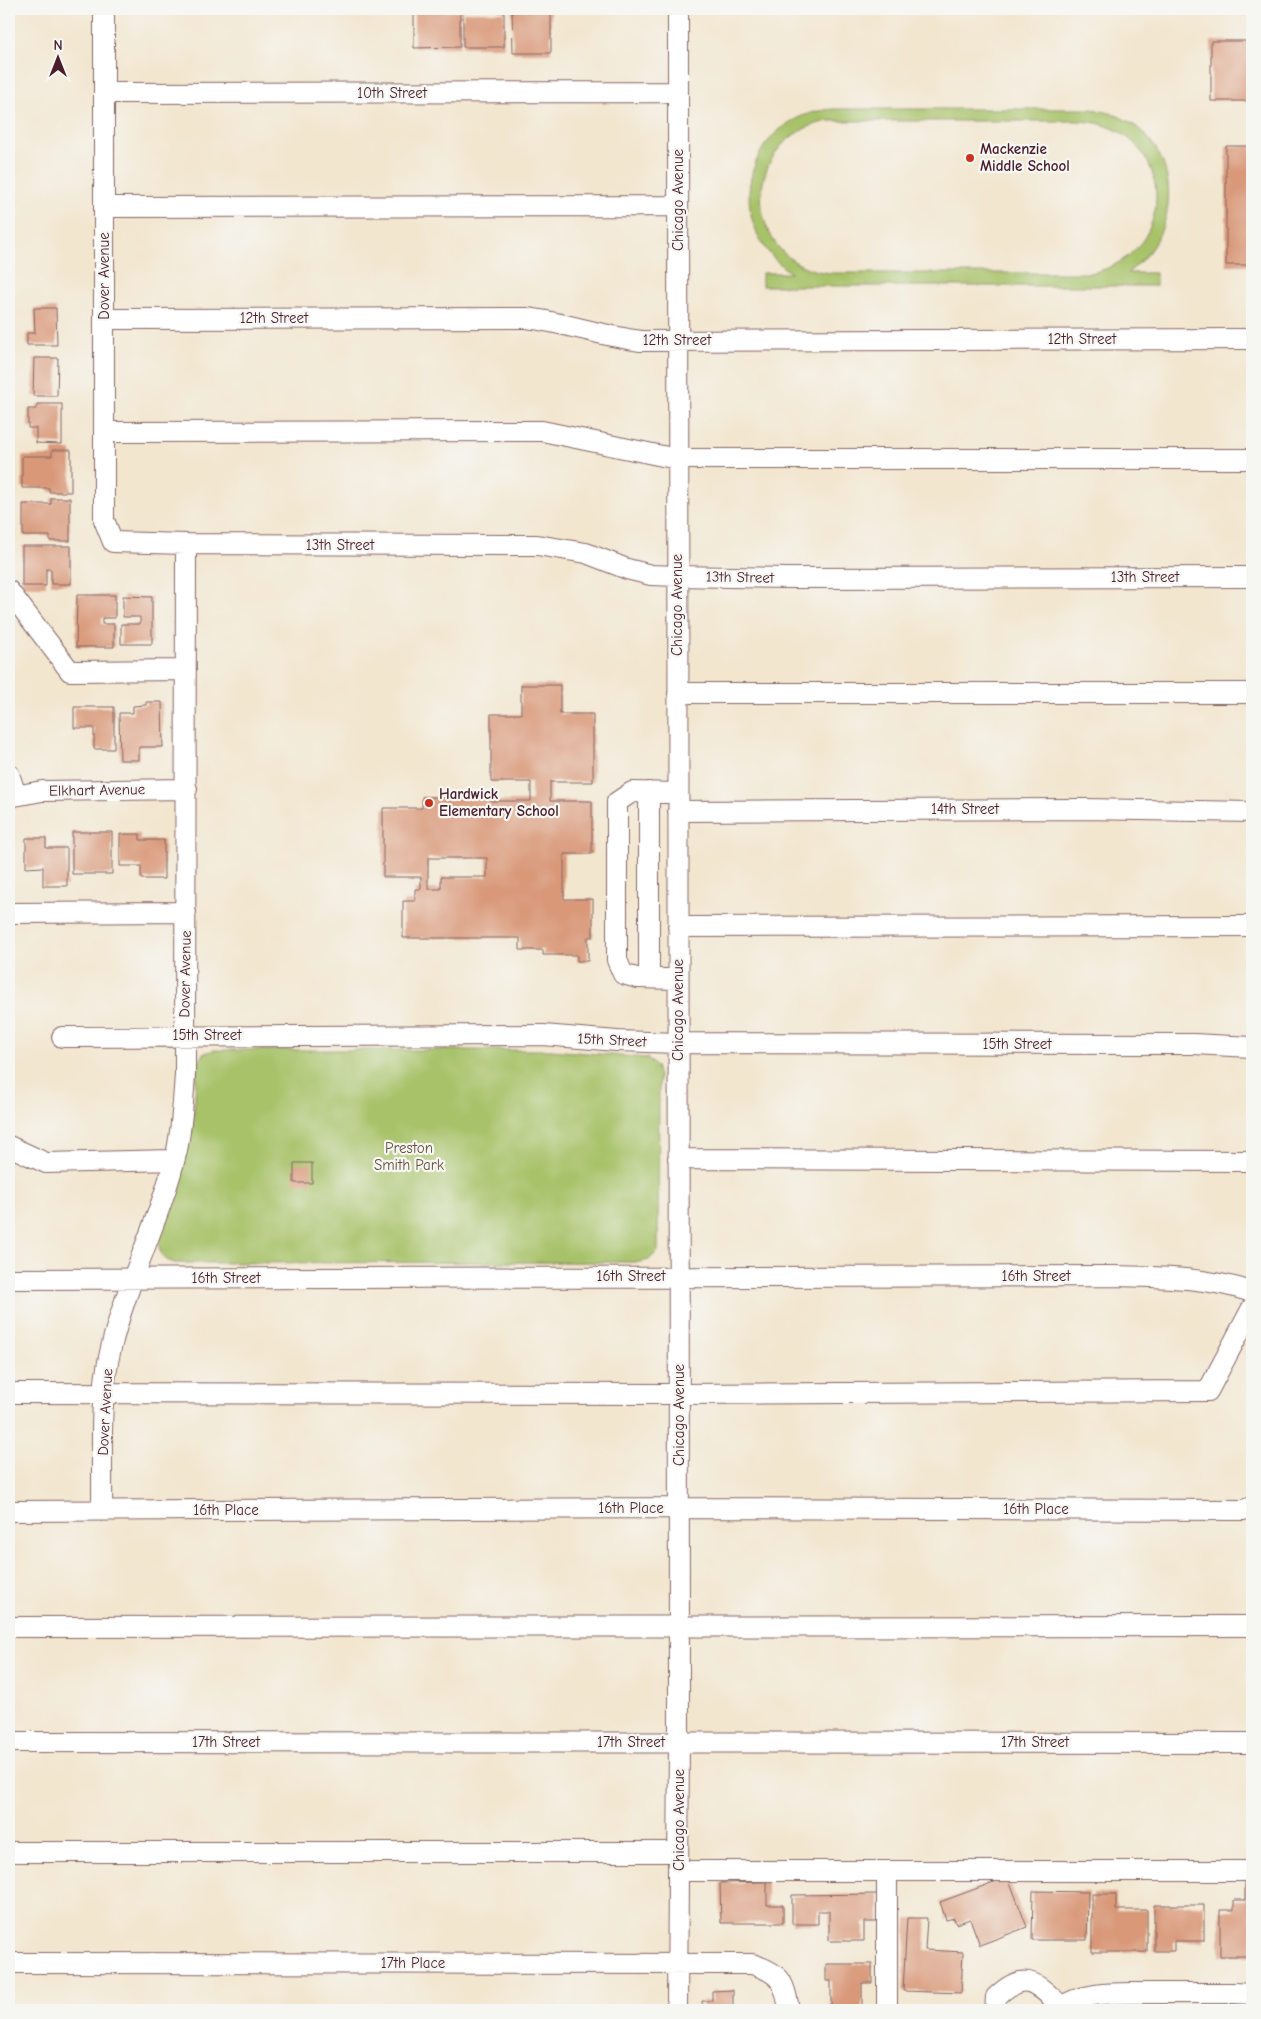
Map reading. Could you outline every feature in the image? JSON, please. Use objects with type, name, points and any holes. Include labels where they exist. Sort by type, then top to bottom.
[{"type":"street","name":"Dover Avenue","points":[[104,9],[104,520],[113,542]]},
{"type":"street","name":"Chicago Avenue","points":[[677,2010],[679,1742],[678,9]]},
{"type":"street","name":"10th Street","points":[[105,93],[678,92]]},
{"type":"street","points":[[104,207],[678,206]]},
{"type":"street","name":"12th Street","points":[[104,319],[527,318],[555,322],[615,337],[641,341],[1252,339]]},
{"type":"street","points":[[104,432],[542,431],[677,459],[1252,458]]},
{"type":"street","name":"13th Street","points":[[113,542],[537,546],[586,553],[627,569],[651,575],[677,576],[808,578],[1252,577]]},
{"type":"street","name":"Dover Avenue","points":[[102,1511],[104,1392],[111,1349],[174,1160],[182,1113],[185,1075],[186,544]]},
{"type":"street","points":[[9,591],[70,671],[186,670]]},
{"type":"street","points":[[678,693],[1252,693]]},
{"type":"street","points":[[9,774],[12,796]]},
{"type":"street","name":"Elkhart Avenue","points":[[12,796],[42,791],[187,789]]},
{"type":"street","name":"14th Street","points":[[649,978],[637,978],[623,974],[617,960],[617,802],[632,792],[649,792],[678,802],[1252,812]]},
{"type":"street","points":[[649,792],[649,978],[678,979]]},
{"type":"street","points":[[9,913],[186,912]]},
{"type":"street","points":[[678,927],[1252,926]]},
{"type":"street","name":"15th Street","points":[[62,1037],[543,1035],[617,1041],[678,1043],[1193,1044],[1252,1047]]},
{"type":"street","points":[[9,1146],[46,1163],[174,1160]]},
{"type":"street","points":[[678,1159],[1252,1161]]},
{"type":"street","name":"16th Street","points":[[9,1279],[678,1276],[1169,1277],[1230,1285],[1252,1292]]},
{"type":"street","points":[[9,1393],[678,1394],[1208,1391],[1252,1308]]},
{"type":"street","name":"16th Place","points":[[9,1511],[679,1508],[1243,1510],[1252,1507]]},
{"type":"street","points":[[9,1627],[679,1628],[1252,1626]]},
{"type":"street","name":"17th Street","points":[[9,1742],[1252,1743]]},
{"type":"street","points":[[9,1852],[678,1861],[887,1871],[1252,1871]]},
{"type":"street","points":[[887,1871],[887,2010]]},
{"type":"street","name":"17th Place","points":[[9,1963],[752,1964],[770,1970],[779,1978],[786,1990],[789,2010]]},
{"type":"street","points":[[995,2010],[996,1998],[1008,1985],[1015,1982],[1039,1985],[1058,2008],[1082,1998],[1107,1994],[1252,1994]]},
{"type":"green space","points":[[834,109],[1090,109],[1119,117],[1142,131],[1158,152],[1167,176],[1168,202],[1162,228],[1149,252],[1127,273],[1156,273],[1156,286],[762,286],[762,273],[791,273],[768,252],[755,227],[749,201],[752,174],[762,150],[779,130],[803,115]],"holes":[[[829,121],[1082,121],[1113,128],[1136,145],[1150,167],[1156,192],[1153,218],[1141,242],[1121,261],[1091,273],[832,273],[802,266],[780,249],[767,227],[761,201],[765,175],[777,151],[798,132]]]},
{"type":"green space","name":"Preston Smith Park","points":[[213,1050],[551,1050],[647,1058],[656,1066],[659,1077],[658,1251],[649,1260],[640,1262],[171,1262],[162,1255],[159,1248],[159,1239],[186,1154],[194,1114],[197,1063],[203,1054]]},
{"type":"building","points":[[512,9],[551,9],[551,53],[513,53]]},
{"type":"building","points":[[414,11],[460,11],[460,47],[414,48]]},
{"type":"building","points":[[463,12],[504,12],[504,47],[463,47]]},
{"type":"building","points":[[1211,41],[1252,41],[1252,101],[1211,101]]},
{"type":"building","points":[[1226,146],[1252,146],[1252,265],[1226,265]]},
{"type":"building","points":[[34,308],[56,308],[57,345],[27,345],[27,333],[35,333]]},
{"type":"building","points":[[34,358],[58,358],[57,396],[33,396]]},
{"type":"building","points":[[37,404],[62,404],[62,444],[36,443],[36,428],[28,428],[28,409],[37,409]]},
{"type":"building","points":[[52,450],[71,450],[71,492],[49,492],[49,488],[22,488],[22,456],[52,456]]},
{"type":"building","points":[[51,498],[70,498],[70,541],[50,541],[50,536],[23,536],[23,504],[51,504]]},
{"type":"building","points":[[22,546],[71,546],[71,584],[51,584],[51,569],[46,569],[46,586],[22,586]]},
{"type":"building","points":[[77,595],[115,595],[115,618],[102,618],[102,624],[114,624],[114,647],[76,647]]},
{"type":"building","points":[[123,596],[152,597],[152,644],[121,644],[121,624],[140,624],[140,617],[123,617]]},
{"type":"building","points":[[521,685],[560,685],[560,714],[593,714],[593,782],[550,782],[550,801],[592,801],[592,854],[564,854],[564,899],[593,899],[593,937],[588,937],[588,961],[577,961],[577,955],[543,955],[543,950],[520,950],[520,938],[403,938],[403,901],[415,901],[415,889],[421,889],[421,877],[383,877],[383,808],[422,808],[422,797],[492,797],[492,801],[531,801],[531,782],[491,782],[491,714],[521,714]],"holes":[[[428,858],[487,858],[487,877],[441,877],[441,889],[428,889]]]},
{"type":"building","points":[[146,702],[162,702],[163,747],[139,747],[139,760],[120,760],[119,713],[133,713],[133,706],[146,705]]},
{"type":"building","points":[[74,707],[114,707],[114,749],[94,749],[94,728],[74,728]]},
{"type":"building","points":[[72,832],[112,832],[112,874],[72,874]]},
{"type":"building","points":[[120,834],[140,834],[140,840],[164,840],[164,879],[141,879],[141,866],[120,866]]},
{"type":"building","points":[[26,838],[46,838],[46,848],[67,848],[67,886],[43,886],[43,867],[26,868]]},
{"type":"building","points":[[294,1163],[312,1163],[312,1183],[294,1183]]},
{"type":"building","points":[[1008,1877],[1027,1927],[980,1945],[970,1919],[956,1924],[954,1918],[946,1920],[940,1902]]},
{"type":"building","points":[[767,1882],[767,1905],[783,1905],[783,1923],[721,1923],[720,1883]]},
{"type":"building","points":[[1245,1882],[1252,1882],[1252,1956],[1220,1956],[1220,1910],[1234,1910],[1234,1900],[1245,1900]]},
{"type":"building","points":[[1033,1891],[1088,1892],[1087,1940],[1032,1940]]},
{"type":"building","points":[[879,1894],[879,1922],[864,1922],[864,1941],[829,1941],[829,1911],[818,1911],[818,1924],[792,1924],[792,1895]]},
{"type":"building","points":[[1092,1894],[1116,1894],[1116,1910],[1147,1910],[1147,1952],[1092,1952]]},
{"type":"building","points":[[1154,1905],[1204,1905],[1204,1941],[1174,1941],[1174,1951],[1154,1951]]},
{"type":"building","points":[[907,1918],[927,1918],[925,1950],[963,1952],[961,1993],[903,1991]]},
{"type":"building","points":[[826,1964],[872,1964],[872,1983],[862,1983],[862,2010],[831,2010],[831,1981],[826,1981]]},
{"type":"building","points":[[733,1990],[733,2008],[744,2008],[744,2010],[703,2010],[702,2001],[712,2001],[712,1991]]},
{"type":"place","name":"Mackenzie Middle School","points":[[970,158]]},
{"type":"place","name":"Hardwick Elementary School","points":[[429,803]]}]
